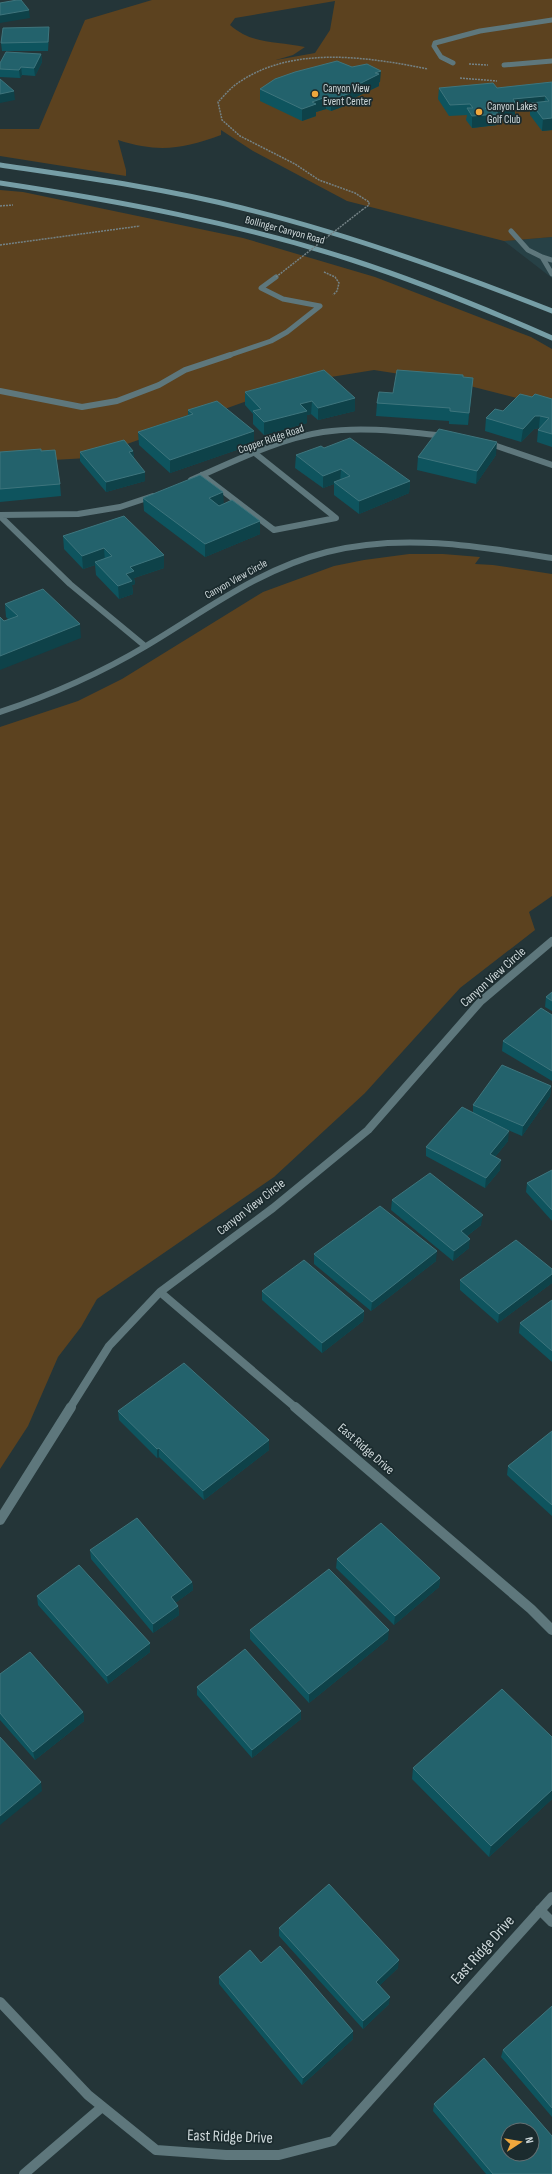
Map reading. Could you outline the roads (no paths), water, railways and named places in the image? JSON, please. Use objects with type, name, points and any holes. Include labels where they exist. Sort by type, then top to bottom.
[{"type":"main road","name":"Bollinger Canyon Road","points":[[0,165],[83,177],[175,193],[273,216],[372,244],[440,267],[552,311]]},
{"type":"main road","name":"Bollinger Canyon Road","points":[[0,183],[117,201],[262,233],[395,274],[483,308],[552,338]]},
{"type":"street","points":[[453,63],[444,59],[437,53],[434,46],[435,43],[480,31],[552,20]]},
{"type":"street","points":[[504,65],[552,61]]},
{"type":"street","points":[[511,231],[528,250],[552,260]]},
{"type":"street","points":[[542,257],[552,274]]},
{"type":"street","points":[[0,391],[82,407],[117,401],[160,384],[185,370],[271,341],[287,332],[320,306],[283,299],[260,288],[276,277]]},
{"type":"street","name":"Copper Ridge Road","points":[[183,484],[202,475],[305,436],[343,430],[380,430],[456,438]]},
{"type":"street","points":[[484,442],[552,465]]},
{"type":"street","points":[[202,475],[274,530],[336,518],[256,454]]},
{"type":"street","points":[[0,516],[78,514],[120,507],[157,494]]},
{"type":"street","points":[[0,516],[42,560],[97,609],[145,646]]},
{"type":"street","name":"Canyon View Circle","points":[[0,712],[41,699],[105,670],[257,578],[296,562],[336,550],[377,544],[426,541],[476,545],[552,558]]},
{"type":"street","name":"Canyon View Circle","points":[[0,1520],[109,1346],[160,1292],[273,1208],[368,1130],[480,1002],[552,941]]},
{"type":"street","name":"East Ridge Drive","points":[[160,1292],[525,1604],[552,1630]]},
{"type":"street","name":"East Ridge Drive","points":[[0,2002],[88,2096],[156,2150],[226,2155],[279,2155],[333,2141],[552,1897]]},
{"type":"street","points":[[540,1910],[552,1922]]},
{"type":"street","points":[[24,2174],[102,2107]]},
{"type":"place","name":"Canyon View Event Center","points":[[315,94]]},
{"type":"place","name":"Canyon Lakes Golf Club","points":[[479,112]]}]
